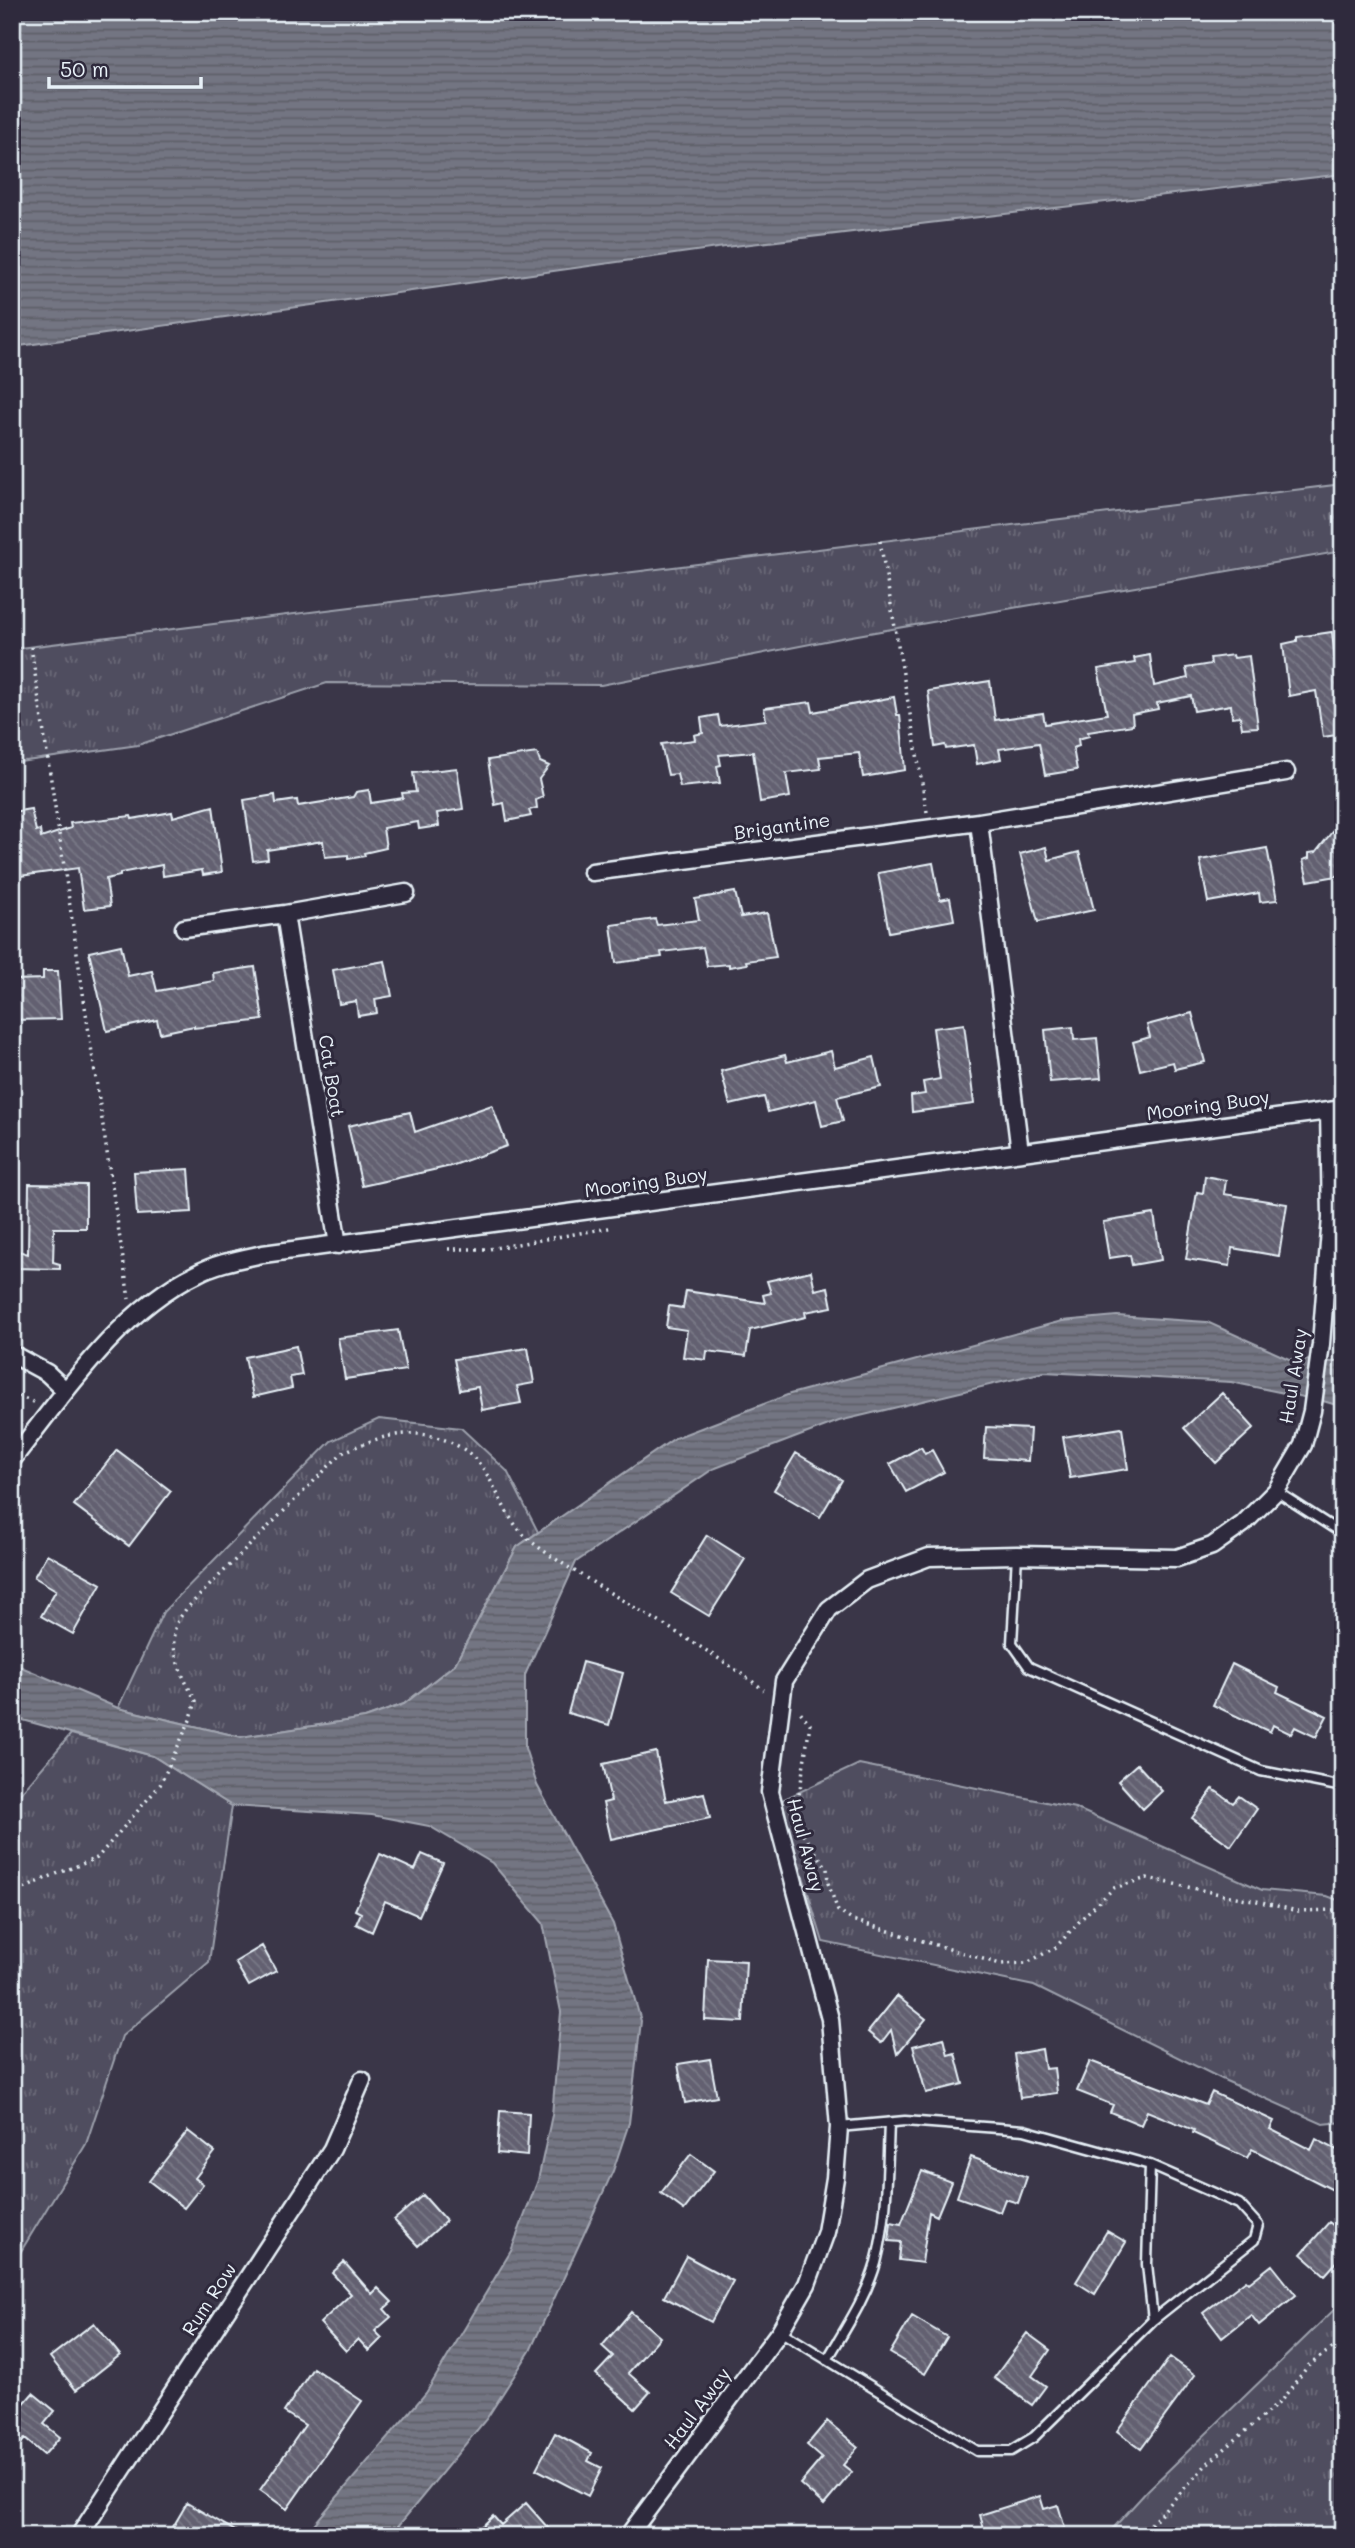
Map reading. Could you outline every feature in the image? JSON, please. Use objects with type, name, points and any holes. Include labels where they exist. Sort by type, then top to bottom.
[{"type":"street","name":"Brigantine","points":[[592,872],[979,822],[1286,772]]},
{"type":"street","points":[[979,822],[1020,1152]]},
{"type":"street","points":[[184,928],[406,893]]},
{"type":"street","name":"Cat Boat","points":[[285,914],[338,1245]]},
{"type":"street","name":"Mooring Buoy","points":[[12,1460],[65,1390],[132,1319],[158,1296],[197,1273],[263,1254],[1336,1110]]},
{"type":"street","name":"Haul Away","points":[[628,2536],[780,2331],[807,2284],[826,2232],[835,2178],[839,2127],[830,2020],[770,1792],[784,1681],[829,1609],[867,1580],[929,1557],[1017,1555],[1177,1558],[1212,1546],[1243,1524],[1276,1491],[1303,1445],[1312,1411],[1321,1344],[1336,1110]]},
{"type":"street","points":[[12,1354],[47,1373],[65,1390]]},
{"type":"street","name":"Rum Row","points":[[79,2536],[332,2149],[362,2080]]},
{"type":"lane","points":[[1276,1491],[1343,1534]]},
{"type":"lane","points":[[1017,1555],[1012,1643],[1029,1667],[1261,1771],[1343,1787]]},
{"type":"lane","points":[[780,2331],[977,2451],[1011,2451],[1034,2437],[1153,2320],[1254,2240],[1258,2225],[1239,2204],[1150,2165],[1024,2130],[905,2121],[839,2127]]},
{"type":"lane","points":[[827,2360],[856,2311],[875,2264],[887,2204],[889,2123]]},
{"type":"lane","points":[[1150,2165],[1147,2264],[1153,2320]]},
{"type":"path","points":[[880,541],[930,827]]},
{"type":"path","points":[[1343,548],[1343,559]]},
{"type":"path","points":[[32,646],[132,1319]]},
{"type":"path","points":[[440,1249],[489,1248],[617,1226]]},
{"type":"path","points":[[12,1895],[97,1858],[148,1800],[167,1770],[196,1701],[178,1663],[175,1647],[175,1629],[186,1609],[342,1453],[373,1438],[405,1433],[436,1437],[460,1446],[488,1475],[502,1508],[524,1535],[578,1573],[738,1671],[782,1702],[797,1708],[810,1724],[795,1822],[827,1868],[828,1883],[838,1911],[852,1920],[1000,1964],[1027,1963],[1056,1947],[1114,1888],[1147,1878],[1297,1911],[1343,1912]]},
{"type":"path","points":[[1143,2536],[1208,2463],[1280,2402],[1308,2366],[1343,2340]]},
{"type":"green space","points":[[1343,484],[1343,551],[846,637],[601,685],[327,683],[138,745],[12,763],[12,649]]},
{"type":"green space","points":[[379,1419],[461,1428],[507,1471],[538,1532],[517,1547],[455,1664],[404,1704],[365,1718],[241,1737],[118,1708],[163,1612],[331,1441]]},
{"type":"green space","points":[[71,1734],[153,1756],[232,1806],[209,1962],[122,2036],[86,2144],[12,2266],[12,1803]]},
{"type":"green space","points":[[859,1764],[1075,1808],[1262,1890],[1327,1896],[1343,1902],[1343,2122],[1323,2124],[1226,2081],[1034,1986],[823,1942],[780,1801]]},
{"type":"green space","points":[[1343,2301],[1343,2536],[1106,2536],[1148,2490]]},
{"type":"water","points":[[12,12],[1343,12],[1343,174],[717,248],[12,347]]},
{"type":"water","points":[[1117,1316],[1207,1322],[1289,1359],[1332,1362],[1343,1359],[1343,1407],[1231,1382],[1044,1372],[839,1421],[713,1469],[576,1562],[525,1675],[525,1748],[537,1785],[613,1924],[641,2021],[629,2123],[613,2171],[530,2351],[487,2418],[390,2536],[304,2536],[426,2393],[511,2251],[538,2180],[552,2115],[561,2012],[543,1923],[492,1863],[429,1826],[372,1815],[232,1806],[153,1756],[12,1717],[12,1663],[118,1708],[241,1737],[365,1718],[404,1704],[455,1664],[517,1547],[675,1438],[790,1394],[1062,1321]]},
{"type":"building","points":[[1332,632],[1335,660],[1343,659],[1343,734],[1323,737],[1316,691],[1289,696],[1283,644],[1297,641],[1297,637]]},
{"type":"building","points":[[1150,655],[1154,686],[1188,678],[1186,668],[1211,664],[1210,658],[1249,656],[1258,727],[1242,728],[1240,716],[1232,717],[1231,705],[1194,711],[1191,696],[1157,703],[1158,709],[1132,714],[1133,725],[1088,732],[1089,736],[1078,739],[1079,746],[1073,748],[1077,770],[1045,775],[1039,743],[999,749],[1001,759],[977,764],[974,745],[946,749],[945,745],[935,747],[928,691],[990,681],[995,720],[1043,713],[1045,724],[1107,714],[1098,669],[1135,663],[1134,658]]},
{"type":"building","points":[[894,697],[897,715],[900,715],[905,770],[863,777],[859,753],[819,757],[821,769],[786,773],[790,797],[760,802],[753,752],[719,755],[721,765],[717,766],[720,783],[680,787],[677,774],[668,775],[661,744],[695,740],[694,735],[703,733],[701,718],[718,715],[720,726],[766,720],[764,708],[811,702],[813,712]]},
{"type":"building","points":[[537,753],[540,762],[549,766],[539,779],[543,797],[536,800],[537,808],[529,810],[531,816],[507,821],[504,803],[495,805],[488,760]]},
{"type":"building","points":[[457,768],[463,809],[437,813],[439,826],[419,829],[418,822],[383,828],[386,848],[364,853],[365,856],[348,859],[348,855],[325,857],[323,841],[267,850],[268,859],[253,861],[244,800],[275,795],[276,803],[297,800],[298,806],[353,797],[356,792],[369,790],[371,803],[403,798],[402,793],[416,792],[413,773]]},
{"type":"building","points":[[213,806],[222,872],[203,875],[202,870],[163,876],[162,865],[120,873],[120,876],[106,879],[110,906],[84,909],[78,868],[12,877],[12,812],[31,809],[36,831],[40,830],[41,838],[71,828],[70,823],[131,816],[132,819],[172,812],[173,817]]},
{"type":"building","points":[[1343,818],[1343,875],[1308,881],[1303,860],[1309,858],[1309,853],[1316,852]]},
{"type":"building","points":[[1046,847],[1049,860],[1079,852],[1094,910],[1038,922],[1020,854]]},
{"type":"building","points":[[1267,848],[1277,900],[1260,902],[1259,893],[1208,902],[1200,860]]},
{"type":"building","points":[[933,863],[940,900],[950,898],[954,920],[889,932],[878,873]]},
{"type":"building","points":[[735,892],[741,917],[767,913],[776,957],[746,961],[747,964],[729,967],[729,964],[707,966],[703,947],[661,952],[662,957],[616,963],[611,925],[655,919],[657,925],[699,920],[695,899]]},
{"type":"building","points":[[121,945],[128,976],[152,971],[157,991],[214,981],[213,973],[255,967],[263,1020],[194,1026],[160,1033],[157,1020],[107,1031],[89,952]]},
{"type":"building","points":[[385,961],[392,996],[375,999],[377,1013],[358,1016],[356,1001],[339,1004],[333,970]]},
{"type":"building","points":[[43,971],[58,971],[61,1019],[12,1020],[12,980],[43,979]]},
{"type":"building","points":[[1192,1013],[1205,1062],[1175,1069],[1173,1062],[1140,1070],[1133,1042],[1150,1037],[1147,1025]]},
{"type":"building","points":[[964,1024],[974,1104],[912,1112],[911,1096],[925,1094],[923,1082],[940,1079],[933,1028]]},
{"type":"building","points":[[1073,1027],[1074,1040],[1097,1038],[1101,1078],[1050,1082],[1045,1030]]},
{"type":"building","points":[[831,1051],[835,1067],[874,1057],[881,1087],[837,1097],[843,1121],[822,1126],[816,1100],[768,1112],[764,1097],[730,1105],[721,1071],[785,1055],[787,1062]]},
{"type":"building","points":[[492,1105],[507,1146],[451,1166],[362,1186],[348,1126],[410,1112],[415,1132]]},
{"type":"building","points":[[189,1169],[192,1212],[137,1215],[134,1172]]},
{"type":"building","points":[[1205,1176],[1226,1180],[1224,1194],[1287,1204],[1279,1256],[1232,1248],[1230,1266],[1186,1259],[1197,1192],[1203,1193]]},
{"type":"building","points":[[29,1184],[86,1185],[86,1228],[54,1228],[53,1262],[60,1264],[60,1269],[12,1268],[12,1249],[28,1254]]},
{"type":"building","points":[[1154,1214],[1161,1260],[1132,1265],[1130,1255],[1109,1258],[1103,1222]]},
{"type":"building","points":[[811,1271],[815,1290],[828,1287],[832,1307],[805,1312],[806,1317],[750,1330],[746,1356],[707,1351],[706,1360],[683,1357],[687,1330],[666,1327],[669,1306],[683,1308],[686,1291],[765,1303],[763,1295],[771,1293],[767,1281]]},
{"type":"building","points":[[398,1330],[406,1370],[345,1379],[338,1338]]},
{"type":"building","points":[[296,1346],[302,1375],[290,1377],[292,1388],[253,1397],[245,1357]]},
{"type":"building","points":[[528,1348],[534,1383],[517,1386],[521,1403],[482,1410],[478,1387],[460,1390],[454,1359]]},
{"type":"building","points":[[1222,1393],[1254,1428],[1216,1463],[1184,1428]]},
{"type":"building","points":[[986,1427],[1030,1429],[1028,1461],[984,1458]]},
{"type":"building","points":[[1122,1428],[1128,1469],[1070,1478],[1063,1437]]},
{"type":"building","points":[[921,1447],[925,1454],[932,1450],[944,1472],[906,1492],[890,1464]]},
{"type":"building","points":[[117,1450],[171,1491],[129,1546],[74,1505]]},
{"type":"building","points":[[796,1453],[842,1480],[820,1517],[774,1490]]},
{"type":"building","points":[[707,1535],[745,1559],[709,1616],[671,1593]]},
{"type":"building","points":[[47,1554],[101,1584],[73,1634],[41,1616],[56,1590],[34,1577]]},
{"type":"building","points":[[582,1662],[623,1673],[609,1725],[568,1713]]},
{"type":"building","points":[[1232,1664],[1279,1687],[1277,1692],[1327,1716],[1316,1737],[1295,1727],[1291,1734],[1273,1725],[1270,1732],[1213,1705]]},
{"type":"building","points":[[656,1752],[666,1801],[704,1793],[710,1818],[611,1839],[603,1803],[611,1801],[603,1764]]},
{"type":"building","points":[[1137,1764],[1162,1791],[1143,1809],[1118,1781]]},
{"type":"building","points":[[1213,1789],[1233,1803],[1239,1796],[1257,1809],[1231,1846],[1192,1818]]},
{"type":"building","points":[[380,1854],[415,1870],[422,1854],[443,1863],[419,1916],[385,1901],[372,1932],[356,1924],[361,1913],[355,1910]]},
{"type":"building","points":[[262,1946],[276,1971],[249,1986],[235,1962]]},
{"type":"building","points":[[708,1959],[746,1961],[743,2022],[705,2020]]},
{"type":"building","points":[[897,1996],[926,2019],[897,2054],[891,2030],[881,2043],[868,2032]]},
{"type":"building","points":[[944,2038],[948,2055],[955,2053],[963,2084],[926,2093],[913,2046]]},
{"type":"building","points":[[1042,2049],[1045,2069],[1054,2068],[1057,2093],[1020,2098],[1014,2054]]},
{"type":"building","points":[[710,2059],[717,2097],[685,2103],[678,2064]]},
{"type":"building","points":[[1090,2061],[1206,2105],[1212,2092],[1274,2121],[1270,2129],[1311,2150],[1316,2139],[1343,2153],[1343,2195],[1252,2149],[1247,2158],[1193,2133],[1194,2130],[1147,2111],[1141,2125],[1110,2112],[1113,2105],[1077,2091]]},
{"type":"building","points":[[500,2111],[529,2113],[527,2156],[497,2153]]},
{"type":"building","points":[[188,2131],[215,2152],[195,2178],[203,2184],[184,2208],[149,2181]]},
{"type":"building","points":[[691,2154],[714,2171],[684,2210],[661,2193]]},
{"type":"building","points":[[971,2157],[1027,2177],[1018,2203],[1005,2199],[1000,2212],[957,2197]]},
{"type":"building","points":[[922,2171],[951,2182],[937,2216],[929,2212],[922,2263],[899,2260],[901,2242],[889,2241],[891,2222],[901,2224]]},
{"type":"building","points":[[423,2195],[446,2221],[418,2246],[394,2220]]},
{"type":"building","points":[[1329,2222],[1343,2233],[1343,2255],[1325,2275],[1301,2254]]},
{"type":"building","points":[[1107,2231],[1126,2242],[1095,2294],[1076,2282]]},
{"type":"building","points":[[686,2256],[733,2281],[711,2322],[664,2297]]},
{"type":"building","points":[[344,2262],[372,2294],[378,2288],[392,2302],[384,2309],[391,2317],[375,2331],[382,2338],[369,2351],[358,2339],[346,2351],[320,2323],[351,2294],[332,2273]]},
{"type":"building","points":[[1272,2265],[1296,2295],[1259,2325],[1251,2315],[1222,2338],[1203,2313],[1246,2280],[1249,2283]]},
{"type":"building","points":[[631,2312],[660,2337],[628,2373],[650,2392],[635,2409],[596,2374],[613,2356],[602,2346]]},
{"type":"building","points":[[912,2316],[947,2337],[925,2374],[890,2353]]},
{"type":"building","points":[[94,2323],[120,2355],[76,2390],[50,2357]]},
{"type":"building","points":[[1027,2333],[1050,2350],[1032,2376],[1046,2386],[1032,2405],[994,2378]]},
{"type":"building","points":[[1170,2357],[1195,2375],[1141,2449],[1117,2431]]},
{"type":"building","points":[[313,2368],[362,2401],[287,2509],[260,2490],[305,2425],[284,2412]]},
{"type":"building","points":[[33,2393],[55,2411],[44,2424],[60,2437],[44,2455],[25,2439],[12,2454],[12,2401],[20,2408]]},
{"type":"building","points":[[827,2421],[858,2447],[843,2465],[852,2472],[824,2505],[800,2484],[822,2458],[807,2445]]},
{"type":"building","points":[[555,2433],[592,2453],[588,2461],[602,2468],[588,2496],[536,2469]]},
{"type":"building","points":[[1040,2496],[1044,2509],[1058,2505],[1065,2528],[1041,2536],[986,2536],[980,2515]]},
{"type":"building","points":[[187,2503],[244,2536],[180,2536],[173,2527]]},
{"type":"building","points":[[526,2503],[555,2536],[472,2536],[493,2516],[501,2525]]}]
